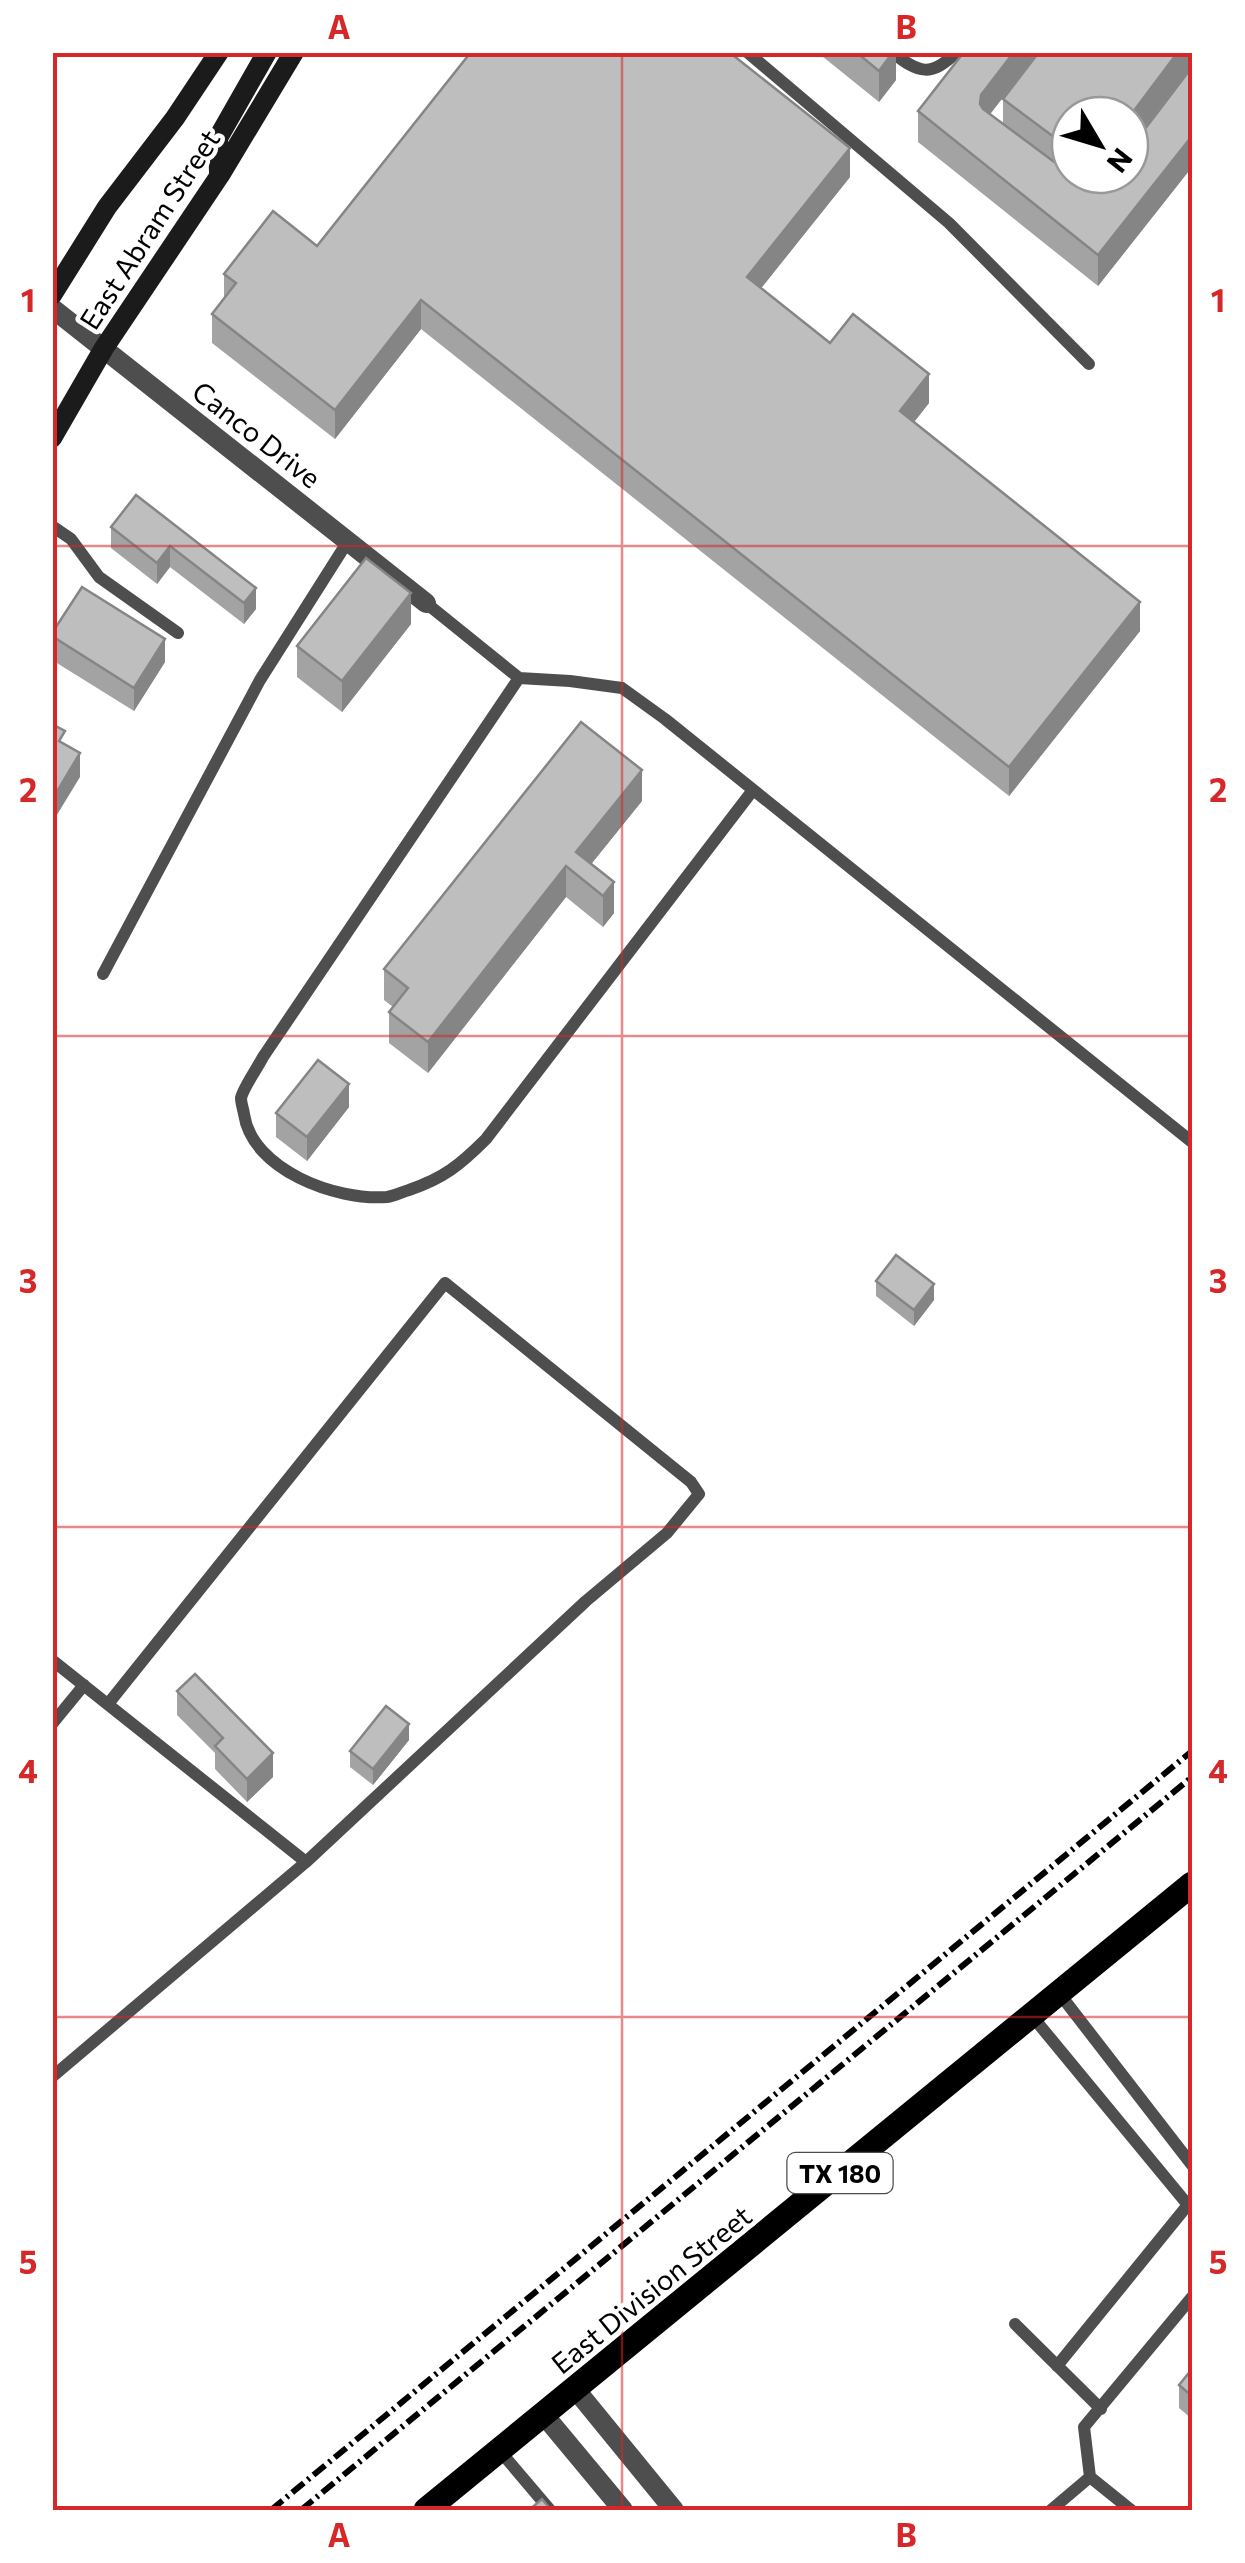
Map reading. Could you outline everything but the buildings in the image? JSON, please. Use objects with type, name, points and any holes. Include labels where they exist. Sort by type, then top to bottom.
[{"type":"main road","name":"East Abram Street","points":[[52,295],[107,207],[219,52]]},
{"type":"main road","points":[[220,175],[218,138],[268,52]]},
{"type":"main road","name":"East Abram Street","points":[[52,438],[104,348],[220,175],[294,52]]},
{"type":"main road","name":"East Division Street","points":[[426,2510],[1192,1884]]},
{"type":"street","name":"Canco Drive","points":[[52,308],[426,603]]},
{"type":"street","points":[[576,2390],[674,2510]]},
{"type":"street","points":[[544,2415],[623,2510]]},
{"type":"lane","points":[[747,52],[948,223],[1089,364]]},
{"type":"lane","points":[[892,52],[907,65],[926,72],[939,68],[957,52]]},
{"type":"lane","points":[[52,526],[71,539],[100,577],[178,633]]},
{"type":"lane","points":[[103,974],[260,680],[348,541]]},
{"type":"lane","points":[[426,603],[519,678],[622,688],[1192,1142]]},
{"type":"lane","points":[[519,678],[263,1057],[241,1097],[246,1125],[257,1147],[280,1168],[315,1185],[389,1197],[457,1168],[486,1139],[753,790]]},
{"type":"lane","points":[[52,2077],[306,1862],[572,1614],[667,1532],[699,1494],[691,1482],[445,1283],[108,1704]]},
{"type":"lane","points":[[52,1660],[306,1862]]},
{"type":"lane","points":[[52,1724],[84,1684]]},
{"type":"lane","points":[[1059,1993],[1192,2165]]},
{"type":"lane","points":[[1032,2016],[1190,2202],[1058,2366]]},
{"type":"lane","points":[[1130,2510],[1090,2477],[1084,2427],[1192,2297]]},
{"type":"lane","points":[[1014,2324],[1101,2409]]},
{"type":"lane","points":[[500,2451],[550,2510]]},
{"type":"lane","points":[[1051,2510],[1090,2477]]},
{"type":"railway","points":[[271,2510],[1192,1751]]},
{"type":"railway","points":[[301,2510],[1192,1777]]}]
